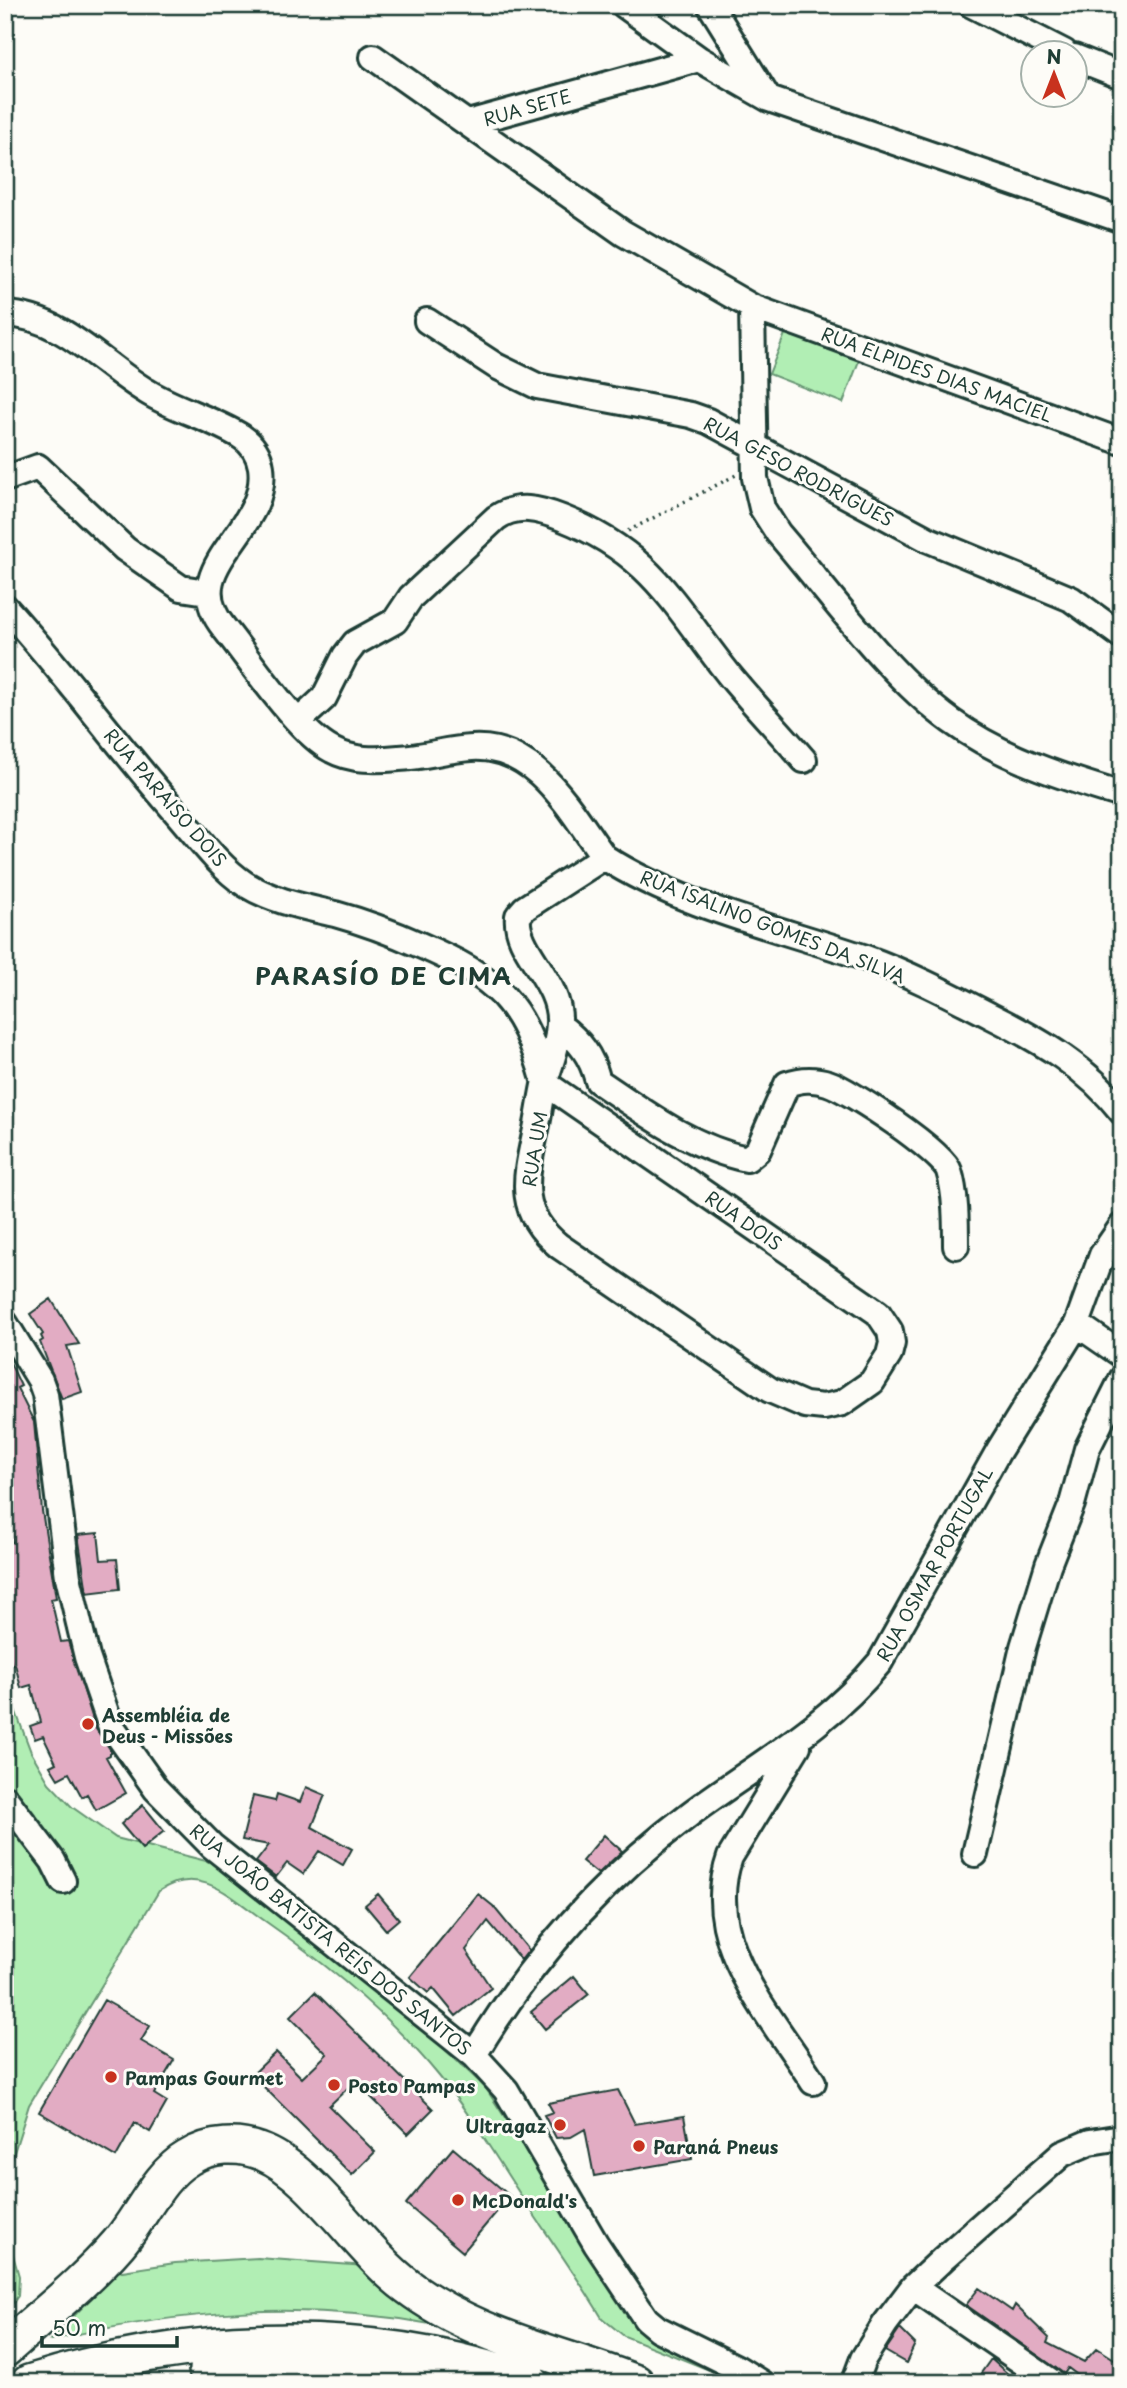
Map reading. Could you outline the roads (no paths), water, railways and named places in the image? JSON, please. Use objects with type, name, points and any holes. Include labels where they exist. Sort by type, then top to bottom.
[{"type":"highway","points":[[5,2349],[86,2277],[118,2243],[165,2179],[185,2159],[204,2149],[223,2146],[264,2153],[286,2166],[405,2286],[437,2307],[504,2338],[636,2383]]},
{"type":"highway","points":[[29,2383],[78,2367],[175,2350],[302,2342],[438,2358],[498,2371],[531,2383]]},
{"type":"highway","points":[[117,2383],[178,2373],[267,2367],[363,2372],[431,2383]]},
{"type":"street","points":[[624,5],[699,59],[769,99],[1122,220]]},
{"type":"street","points":[[710,5],[769,99]]},
{"type":"street","points":[[972,5],[1037,38]]},
{"type":"street","name":"RUA SETE","points":[[373,57],[468,123],[699,59]]},
{"type":"street","points":[[1088,63],[1122,76]]},
{"type":"street","name":"RUA ELPIDES DIAS MACIEL","points":[[468,123],[506,154],[623,233],[752,307],[1122,442]]},
{"type":"street","points":[[752,307],[755,455],[762,508],[773,527],[893,668],[930,705],[953,723],[1047,772],[1122,795]]},
{"type":"street","points":[[5,314],[47,322],[146,391],[232,432],[255,449],[261,477],[257,500],[246,523],[212,572],[207,592],[181,588],[125,550],[38,467],[5,479]]},
{"type":"street","name":"RUA GESO RODRIGUES","points":[[427,321],[496,366],[537,386],[691,415],[755,455],[929,540],[1070,599],[1122,636]]},
{"type":"street","points":[[299,721],[324,698],[345,656],[355,643],[395,621],[411,597],[502,514],[514,509],[537,509],[610,540],[643,566],[678,605],[729,675],[804,760]]},
{"type":"street","name":"RUA ISALINO GOMES DA SILVA","points":[[207,592],[214,616],[299,721],[323,745],[348,756],[405,758],[470,748],[510,753],[544,778],[604,857],[665,889],[869,960],[968,1004],[1068,1059],[1098,1084],[1122,1112]]},
{"type":"street","name":"RUA PARAISO DOIS","points":[[5,607],[153,785],[237,877],[286,902],[360,922],[405,938],[456,960],[488,979],[519,1017],[538,1058],[545,1083]]},
{"type":"street","name":"RUA UM","points":[[604,857],[524,908],[518,916],[519,931],[556,996],[559,1025],[525,1184],[532,1212],[548,1237],[729,1363],[783,1397],[815,1407],[834,1406],[857,1396],[872,1382]]},
{"type":"street","points":[[559,1025],[580,1041],[593,1064],[598,1081],[682,1135],[725,1155],[747,1159],[758,1150],[787,1084],[804,1079],[827,1082],[849,1091],[923,1144],[948,1169],[956,1225],[956,1246]]},
{"type":"street","name":"RUA DOIS","points":[[545,1083],[878,1313],[890,1331],[892,1343],[889,1355],[872,1382]]},
{"type":"street","name":"RUA OSMAR PORTUGAL","points":[[474,2054],[534,1963],[609,1885],[684,1819],[806,1734],[861,1685],[880,1662],[999,1450],[1077,1324],[1102,1255],[1122,1226]]},
{"type":"street","name":"RUA JOÃO BATISTA REIS DOS SANTOS","points":[[5,1323],[40,1380],[45,1394],[68,1577],[88,1657],[110,1724],[156,1789],[212,1846],[474,2054],[506,2090],[596,2244],[646,2319],[658,2329],[737,2368],[761,2383]]},
{"type":"street","points":[[1077,1324],[1122,1355]]},
{"type":"street","points":[[975,1854],[1023,1647],[1048,1565],[1072,1504],[1087,1449],[1122,1379]]},
{"type":"street","points":[[806,1734],[734,1850],[725,1872],[721,1906],[727,1937],[738,1963],[813,2082]]},
{"type":"street","points":[[5,1798],[40,1843],[63,1881]]},
{"type":"street","points":[[854,2383],[863,2358],[913,2287],[1062,2154],[1090,2142],[1122,2137]]},
{"type":"street","points":[[913,2287],[1053,2383]]},
{"type":"place","name":"Assembléia de Deus - Missões","points":[[88,1724]]},
{"type":"place","name":"Pampas Gourmet","points":[[111,2077]]},
{"type":"place","name":"Posto Pampas","points":[[334,2085]]},
{"type":"place","name":"Ultragaz","points":[[560,2125]]},
{"type":"place","name":"Paraná Pneus","points":[[639,2146]]},
{"type":"place","name":"McDonald's","points":[[458,2200]]},
{"type":"district","name":"PARASÍO DE CIMA","points":[[384,975]]}]
